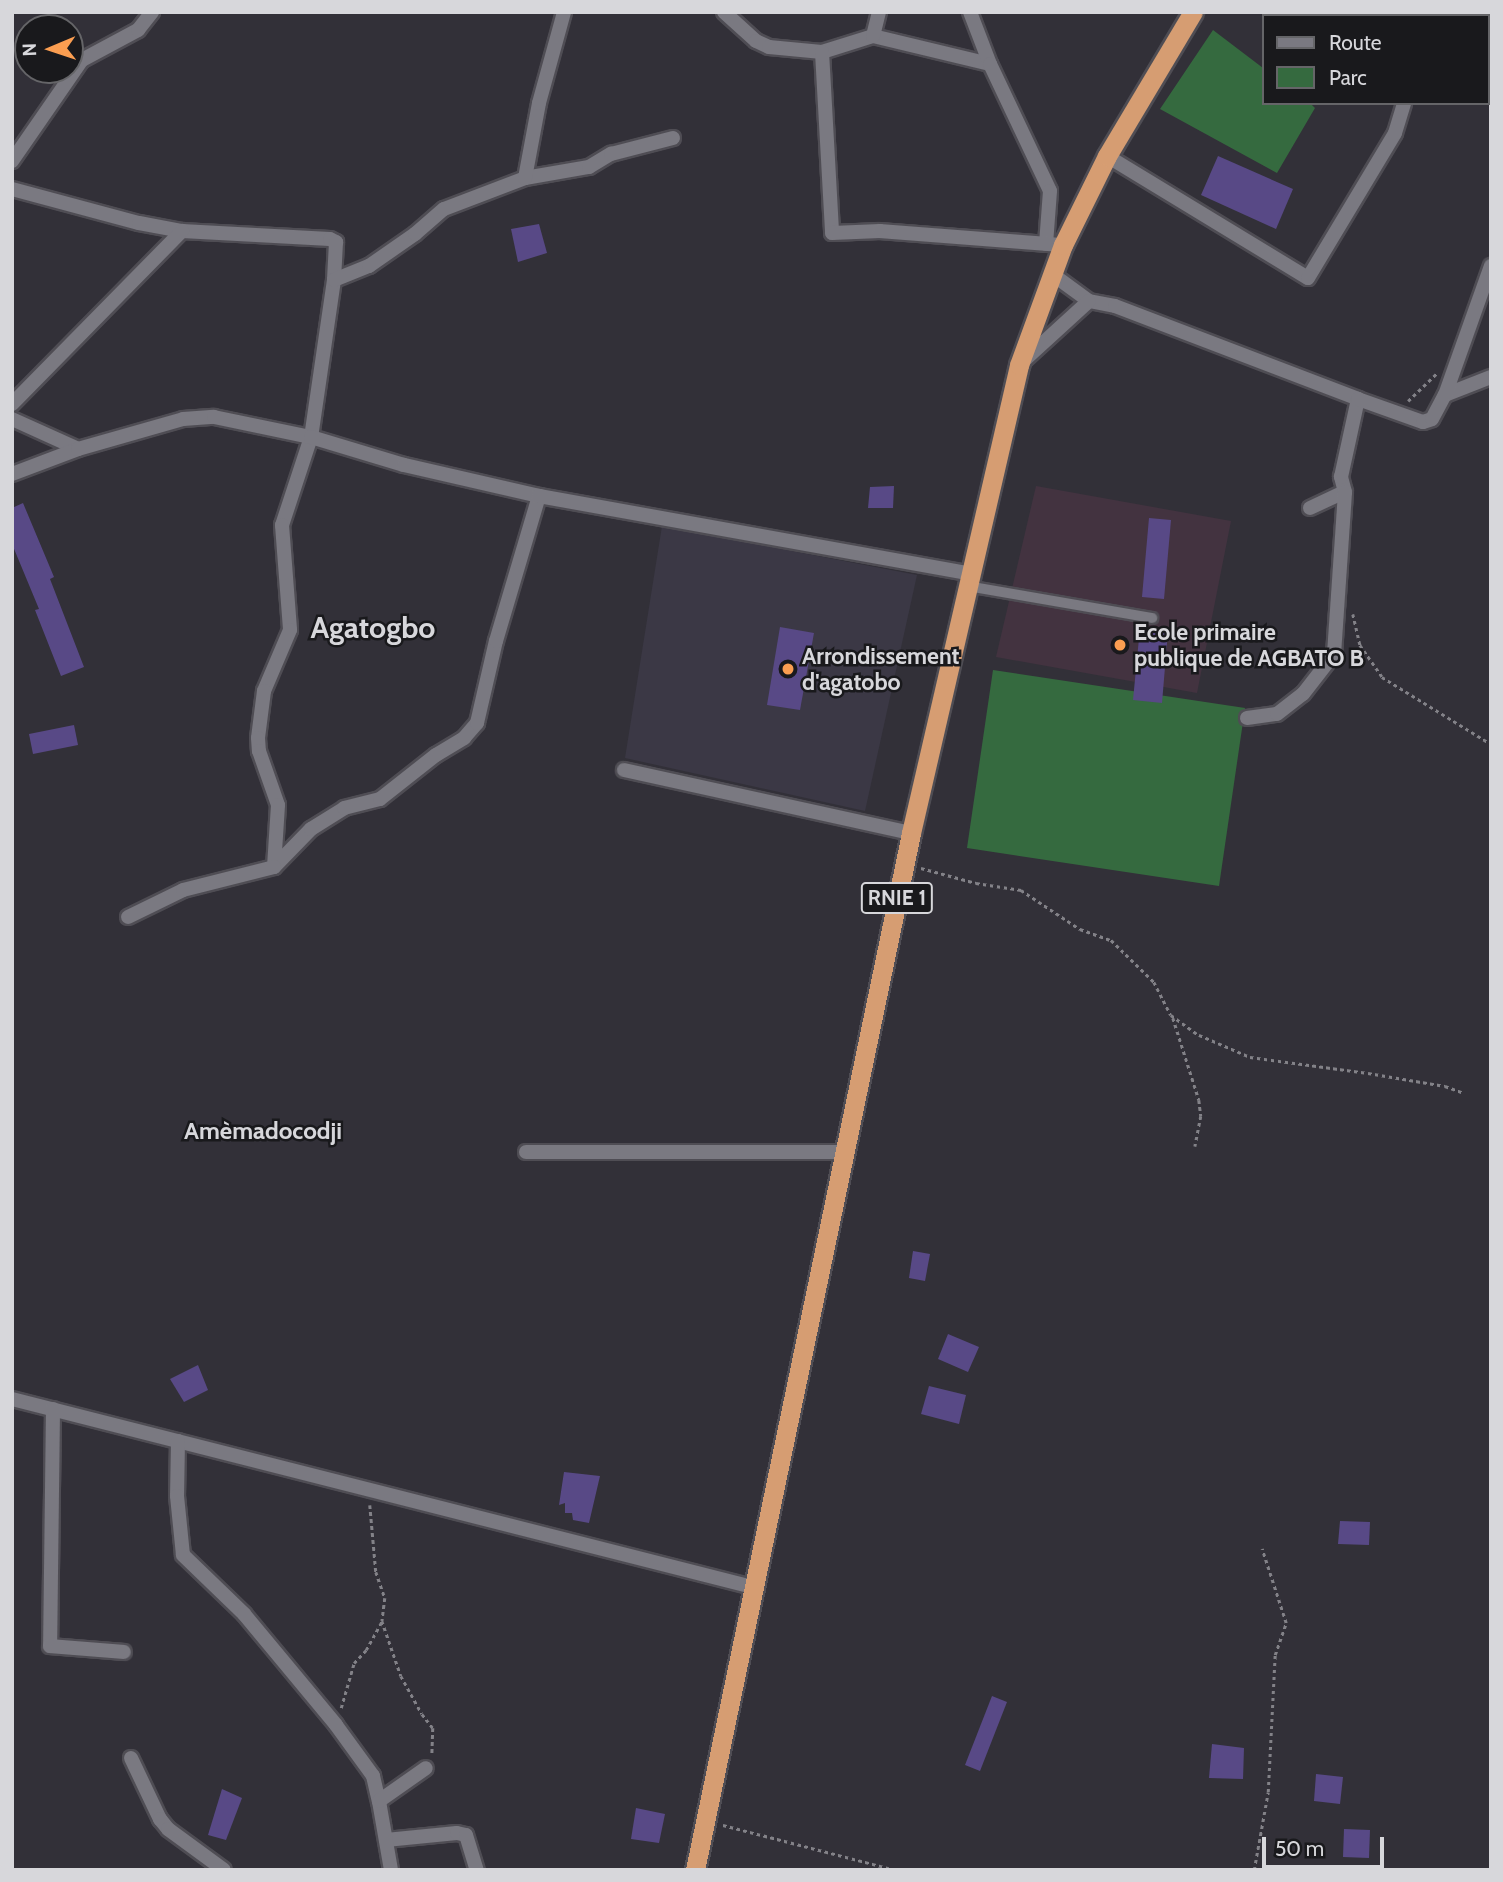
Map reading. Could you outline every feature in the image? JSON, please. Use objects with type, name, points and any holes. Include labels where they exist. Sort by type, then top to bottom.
[{"type":"highway","name":"RNIE 1","points":[[695,1870],[911,833],[1019,365],[1052,274],[1054,244],[1193,12]]},
{"type":"street","points":[[12,161],[82,60],[138,30],[152,12]]},
{"type":"street","points":[[525,178],[536,116],[564,12]]},
{"type":"street","points":[[724,12],[762,45],[822,52],[873,36],[990,64]]},
{"type":"street","points":[[873,36],[879,12]]},
{"type":"street","points":[[822,52],[832,233],[880,231],[1054,244],[1050,191],[990,64],[970,12]]},
{"type":"street","points":[[1107,156],[1308,278],[1395,134],[1403,105]]},
{"type":"street","points":[[334,280],[369,266],[415,234],[444,209],[525,178],[589,167],[611,154],[673,138]]},
{"type":"street","points":[[12,189],[139,223],[182,231],[334,239],[334,280],[311,437],[282,525],[290,630],[264,691],[258,738],[259,751],[278,806],[274,867]]},
{"type":"street","points":[[12,404],[182,231]]},
{"type":"street","points":[[1052,274],[1089,301],[1115,306],[1358,399],[1428,422],[1445,396],[1491,266]]},
{"type":"street","points":[[1019,365],[1089,301]]},
{"type":"street","points":[[1445,396],[1491,377]]},
{"type":"street","points":[[1247,718],[1277,714],[1310,687],[1334,654],[1345,492],[1341,477],[1358,399]]},
{"type":"street","points":[[12,474],[78,449],[194,418],[214,417],[311,437],[404,465],[539,496],[968,579]]},
{"type":"street","points":[[12,419],[78,449]]},
{"type":"street","points":[[1310,508],[1345,492]]},
{"type":"street","points":[[128,917],[193,887],[274,867],[311,830],[344,808],[380,799],[436,755],[464,738],[477,723],[496,641],[539,496]]},
{"type":"street","points":[[624,771],[911,833]]},
{"type":"street","points":[[526,1152],[846,1152]]},
{"type":"street","points":[[12,1399],[752,1587]]},
{"type":"street","points":[[53,1409],[50,1646],[124,1652]]},
{"type":"street","points":[[178,1441],[177,1496],[183,1555],[244,1614],[370,1770],[379,1801],[391,1870]]},
{"type":"street","points":[[131,1758],[160,1819],[168,1829],[224,1870]]},
{"type":"street","points":[[379,1801],[426,1768]]},
{"type":"street","points":[[386,1840],[457,1833],[466,1835],[477,1870]]},
{"type":"lane","points":[[968,579],[1152,618]]},
{"type":"path","points":[[1398,413],[1439,372]]},
{"type":"path","points":[[1360,645],[1382,677],[1491,744]]},
{"type":"path","points":[[905,862],[955,878],[1021,890],[1080,929],[1111,940],[1154,982],[1183,1042],[1199,1100],[1201,1116],[1195,1146]]},
{"type":"path","points":[[1171,1014],[1199,1035],[1250,1057],[1368,1073],[1445,1086],[1464,1093]]},
{"type":"path","points":[[336,1725],[354,1663],[366,1650],[382,1621],[385,1598],[376,1572],[370,1495]]},
{"type":"path","points":[[1254,1870],[1268,1792],[1275,1655],[1286,1623],[1262,1549]]},
{"type":"path","points":[[382,1621],[401,1676],[433,1728],[432,1754],[426,1768]]},
{"type":"path","points":[[705,1820],[896,1870]]},
{"type":"shaded area","points":[[1036,486],[1231,521],[1197,693],[996,657]]},
{"type":"shaded area","points":[[662,526],[917,575],[865,811],[625,758]]},
{"type":"green space","points":[[1213,30],[1262,67],[1262,105],[1312,105],[1315,108],[1277,173],[1160,109]]},
{"type":"green space","points":[[993,670],[1245,708],[1219,886],[967,848]]},
{"type":"building","points":[[1218,156],[1293,189],[1276,229],[1201,195]]},
{"type":"building","points":[[539,224],[547,253],[518,262],[511,229]]},
{"type":"building","points":[[894,486],[893,508],[868,508],[870,487]]},
{"type":"building","points":[[23,503],[54,577],[50,579],[84,667],[61,676],[35,610],[39,609],[12,544],[12,508]]},
{"type":"building","points":[[1149,518],[1171,520],[1164,599],[1142,597]]},
{"type":"building","points":[[780,627],[814,633],[800,710],[767,705]]},
{"type":"building","points":[[1140,628],[1168,631],[1162,703],[1133,700]]},
{"type":"building","points":[[74,725],[78,745],[33,754],[29,734]]},
{"type":"building","points":[[913,1251],[930,1254],[925,1281],[909,1278]]},
{"type":"building","points":[[948,1334],[979,1347],[968,1372],[938,1359]]},
{"type":"building","points":[[198,1365],[208,1390],[184,1402],[170,1379]]},
{"type":"building","points":[[929,1386],[966,1395],[959,1424],[921,1414]]},
{"type":"building","points":[[564,1472],[600,1476],[589,1523],[573,1520],[572,1513],[565,1513],[565,1503],[559,1505]]},
{"type":"building","points":[[1340,1521],[1370,1522],[1369,1545],[1338,1544]]},
{"type":"building","points":[[992,1696],[1007,1702],[980,1771],[965,1765]]},
{"type":"building","points":[[1212,1744],[1244,1748],[1243,1779],[1209,1778]]},
{"type":"building","points":[[1316,1774],[1343,1777],[1340,1804],[1314,1801]]},
{"type":"building","points":[[222,1789],[242,1798],[226,1840],[208,1835]]},
{"type":"building","points":[[636,1808],[665,1814],[659,1843],[631,1839]]},
{"type":"building","points":[[1344,1829],[1370,1830],[1369,1858],[1343,1857]]},
{"type":"place","name":"Ecole primaire publique de AGBATO B","points":[[1120,645]]},
{"type":"place","name":"Arrondissement d'agatobo","points":[[788,669]]},
{"type":"district","name":"Agatogbo","points":[[373,628]]},
{"type":"district","name":"Amèmadocodji","points":[[263,1131]]}]
